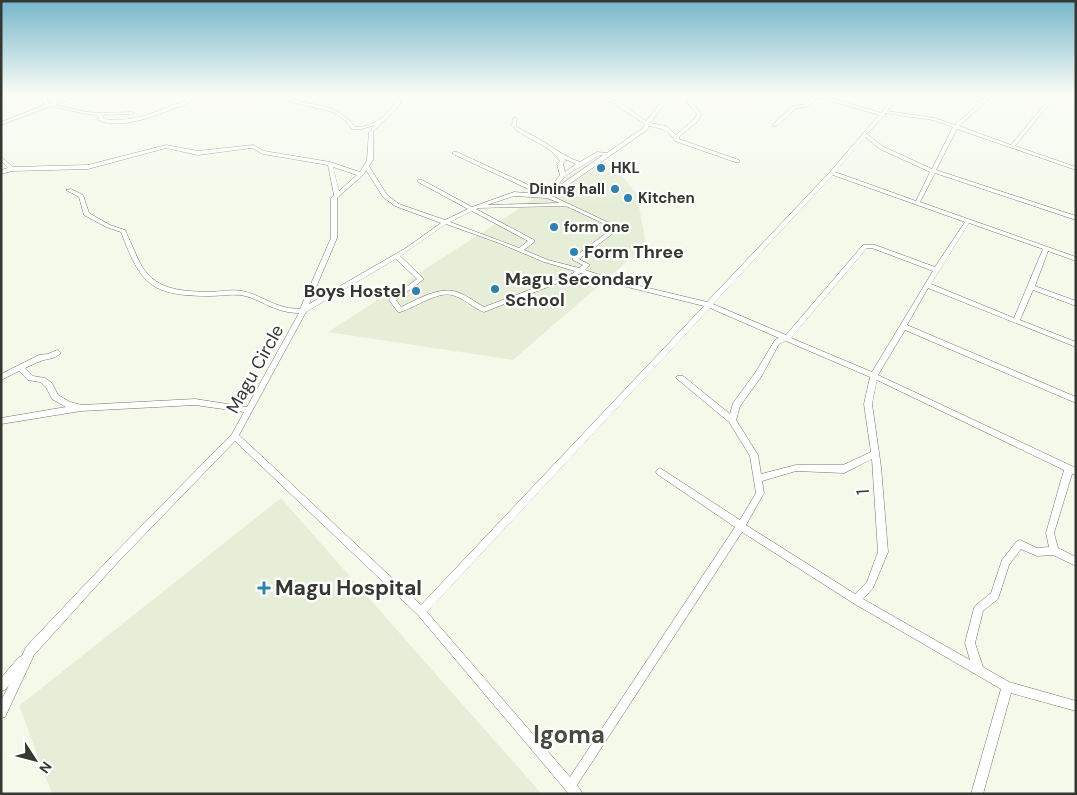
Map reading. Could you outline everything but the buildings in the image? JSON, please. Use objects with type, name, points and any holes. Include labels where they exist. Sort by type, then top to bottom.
[{"type":"street","points":[[337,195],[360,174],[370,160],[371,132],[373,130]]},
{"type":"street","points":[[518,130],[545,144],[560,156],[580,164]]},
{"type":"street","points":[[69,190],[81,196],[86,214],[101,221],[107,228],[123,231],[133,260],[144,276],[159,289],[209,294],[238,293],[252,295],[284,309],[302,311],[396,256],[446,222],[474,208],[514,194],[548,196],[643,130]]},
{"type":"street","points":[[668,130],[684,143],[736,160]]},
{"type":"street","points":[[676,137],[684,130]]},
{"type":"street","points":[[421,612],[832,173],[869,130]]},
{"type":"street","points":[[916,203],[954,130]]},
{"type":"street","points":[[965,130],[1076,169]]},
{"type":"street","points":[[1012,147],[1026,130]]},
{"type":"street","points":[[865,135],[882,148],[933,171],[1076,218]]},
{"type":"street","points":[[1,172],[12,169],[88,167],[166,146],[198,153],[253,146],[263,152],[330,164],[360,174]]},
{"type":"street","points":[[396,256],[421,279],[392,300],[400,310],[443,294],[454,293],[467,303],[484,310],[574,275],[587,265],[576,259],[616,228],[455,153]]},
{"type":"street","points":[[548,196],[563,175],[599,153],[608,155]]},
{"type":"street","points":[[560,156],[563,161],[560,164],[563,175]]},
{"type":"street","points":[[1,158],[12,169]]},
{"type":"street","name":"Magu Circle","points":[[330,164],[337,195],[334,198],[334,238],[302,311],[235,436],[421,612],[573,790]]},
{"type":"street","points":[[366,166],[386,196],[397,206],[446,222],[546,261],[580,270],[613,282],[709,304],[874,376],[1072,470],[1050,533],[1054,551]]},
{"type":"street","points":[[832,173],[1076,259]]},
{"type":"street","points":[[420,181],[474,208],[532,241],[520,250]]},
{"type":"street","points":[[474,208],[567,205]]},
{"type":"street","points":[[874,376],[905,327],[927,285],[968,221]]},
{"type":"street","points":[[732,420],[736,405],[758,375],[777,342],[788,337],[865,246],[873,246],[937,270]]},
{"type":"street","points":[[1016,320],[1046,249]]},
{"type":"street","points":[[927,285],[1076,345]]},
{"type":"street","points":[[1031,287],[1076,304]]},
{"type":"street","points":[[905,327],[1076,400]]},
{"type":"street","points":[[1,377],[42,357],[49,357],[57,353]]},
{"type":"street","points":[[20,368],[31,378],[42,380],[49,385],[55,397],[68,405],[82,408]]},
{"type":"street","name":"1","points":[[856,600],[870,585],[883,552],[875,454],[868,404],[874,376]]},
{"type":"street","points":[[573,790],[741,526],[760,493],[754,455],[732,420],[680,378]]},
{"type":"street","points":[[1,421],[82,408],[195,402],[249,410]]},
{"type":"street","points":[[1,686],[30,651],[115,559],[235,436]]},
{"type":"street","points":[[758,480],[796,468],[844,469],[875,454]]},
{"type":"street","points":[[660,472],[856,600],[1007,687],[1076,706]]},
{"type":"street","points":[[980,671],[970,642],[979,608],[995,596],[1005,563],[1020,544],[1038,552],[1054,551],[1076,562]]},
{"type":"street","points":[[1,713],[30,651]]},
{"type":"street","points":[[977,794],[1007,687]]},
{"type":"shaded area","name":"Magu Secondary School","points":[[599,157],[621,174],[637,195],[646,245],[513,360],[328,332]]},
{"type":"shaded area","name":"Magu Hospital","points":[[281,498],[542,794],[52,794],[19,706]]},
{"type":"place","name":"HKL","points":[[601,168]]},
{"type":"place","name":"Dining hall","points":[[615,189]]},
{"type":"place","name":"Kitchen","points":[[628,198]]},
{"type":"place","name":"form one","points":[[554,227]]},
{"type":"place","name":"Form Three","points":[[574,252]]},
{"type":"place","name":"Magu Secondary School","points":[[495,289]]},
{"type":"place","name":"Boys Hostel","points":[[416,291]]},
{"type":"place","name":"Magu Hospital","points":[[264,588]]},
{"type":"district","name":"Igoma","points":[[569,735]]}]
